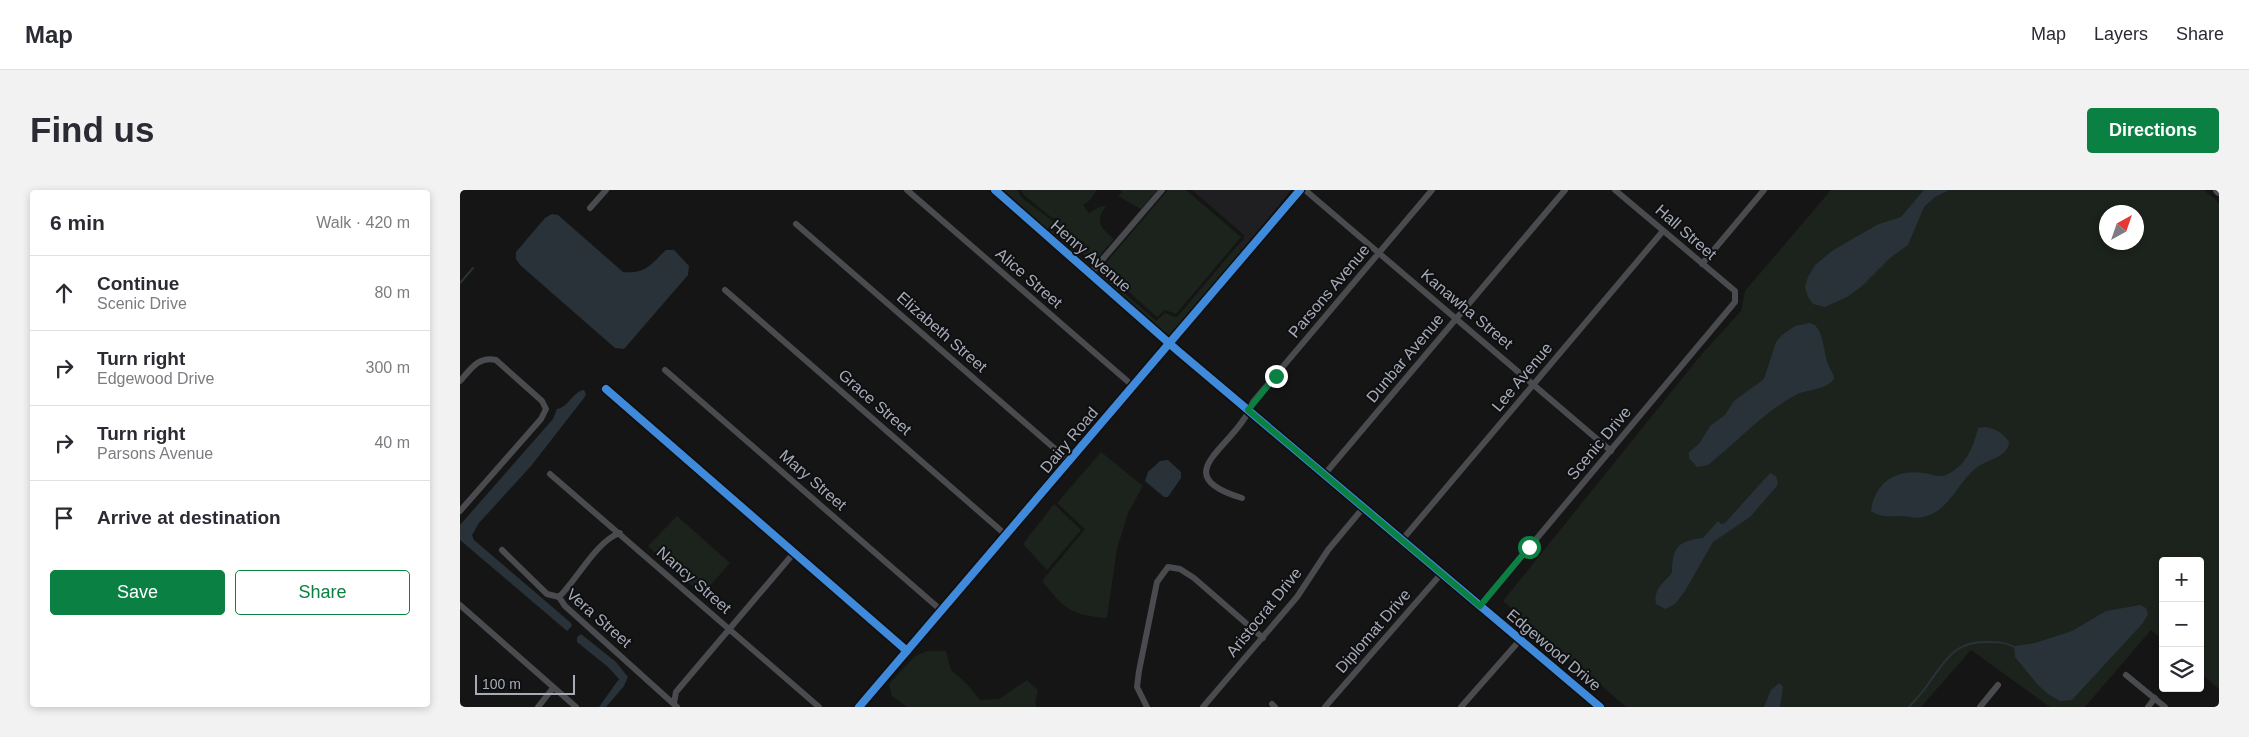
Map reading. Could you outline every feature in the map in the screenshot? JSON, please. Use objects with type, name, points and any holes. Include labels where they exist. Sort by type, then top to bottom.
[{"type":"street","points":[[590,208],[606,190]]},
{"type":"street","name":"Alice Street","points":[[907,190],[1133,386]]},
{"type":"street","name":"Henry Avenue","points":[[995,190],[1169,343]]},
{"type":"street","points":[[1090,274],[1162,190]]},
{"type":"street","name":"Dairy Road","points":[[859,707],[1300,190]]},
{"type":"street","name":"Kanawha Street","points":[[1305,190],[1611,451]]},
{"type":"street","name":"Parsons Avenue","points":[[1242,498],[1226,494],[1213,485],[1207,478],[1205,471],[1208,462],[1244,419],[1248,410],[1432,190]]},
{"type":"street","name":"Dunbar Avenue","points":[[1324,475],[1565,190]]},
{"type":"street","name":"Hall Street","points":[[1615,190],[1734,291],[1736,296]]},
{"type":"street","points":[[1702,264],[1764,190]]},
{"type":"street","name":"Elizabeth Street","points":[[796,224],[1069,461]]},
{"type":"street","name":"Lee Avenue","points":[[1402,540],[1663,230]]},
{"type":"street","name":"Grace Street","points":[[725,290],[1006,535]]},
{"type":"street","name":"Scenic Drive","points":[[1480,606],[1736,302],[1736,296]]},
{"type":"street","name":"Edgewood Drive","points":[[1169,343],[1600,707]]},
{"type":"street","points":[[460,381],[477,362],[486,358],[496,360],[542,401],[546,409],[541,419],[460,511]]},
{"type":"street","name":"Mary Street","points":[[665,370],[942,611]]},
{"type":"street","points":[[606,390],[907,651]]},
{"type":"street","name":"Nancy Street","points":[[550,474],[818,707]]},
{"type":"street","name":"Aristocrat Drive","points":[[1202,707],[1297,597],[1328,550],[1363,508]]},
{"type":"street","points":[[559,597],[587,561],[612,536],[620,533]]},
{"type":"street","name":"Vera Street","points":[[502,550],[547,594],[552,597],[559,597],[565,606],[676,705]]},
{"type":"street","points":[[676,705],[676,692],[793,554]]},
{"type":"street","points":[[1147,707],[1138,688],[1139,671],[1157,582],[1168,567],[1180,569],[1194,578],[1263,638]]},
{"type":"street","name":"Diplomat Drive","points":[[1325,707],[1441,574]]},
{"type":"street","points":[[460,606],[576,707]]},
{"type":"street","points":[[1461,707],[1520,640]]},
{"type":"street","points":[[2126,675],[2165,707]]},
{"type":"street","points":[[1980,707],[1998,685]]},
{"type":"street","points":[[538,707],[554,688]]},
{"type":"street","points":[[2148,707],[2155,698]]},
{"type":"shaded area","points":[[1001,190],[1017,190],[1022,198],[1053,221],[1054,233],[1090,265],[1103,263],[1100,271],[1156,321],[1165,313],[1175,317],[1178,316],[1237,246],[1242,251],[1169,338]]},
{"type":"shaded area","points":[[1021,190],[1097,190],[1090,200],[1083,205],[1089,213],[1099,207],[1106,206],[1100,221],[1106,232],[1114,239],[1093,263],[1056,231],[1057,218],[1052,218],[1024,195]]},
{"type":"shaded area","points":[[1120,190],[1157,190],[1141,209],[1118,196],[1122,192]]},
{"type":"shaded area","points":[[1168,190],[1186,190],[1241,237],[1176,314],[1165,310],[1157,317],[1103,269],[1105,264]]},
{"type":"shaded area","points":[[1192,190],[1291,190],[1242,251],[1237,246],[1244,239],[1244,235]]},
{"type":"shaded area","points":[[1831,190],[2204,190],[2219,203],[2219,689],[2204,676],[2204,557],[2159,557],[2159,637],[2151,630],[2085,707],[2050,707],[1971,650],[1921,707],[1626,707],[1503,601],[1701,355],[1741,311],[1745,291]]},
{"type":"shaded area","points":[[1924,190],[1949,190],[1935,197],[1924,207],[1908,245],[1890,258],[1861,287],[1847,297],[1825,307],[1813,304],[1808,297],[1805,287],[1815,265],[1832,251],[1879,224],[1901,217]]},
{"type":"shaded area","points":[[552,214],[558,215],[623,272],[642,270],[666,250],[674,250],[689,266],[688,275],[624,349],[615,348],[520,265],[516,259],[516,252],[545,218]]},
{"type":"shaded area","points":[[1810,323],[1815,325],[1821,334],[1826,359],[1834,379],[1825,386],[1797,394],[1781,404],[1759,420],[1708,465],[1697,467],[1689,458],[1689,452],[1699,444],[1710,426],[1725,415],[1734,401],[1764,379],[1776,342],[1782,335],[1795,326]]},
{"type":"shaded area","points":[[584,390],[586,394],[584,398],[531,466],[479,523],[472,535],[474,540],[571,623],[572,626],[567,631],[460,540],[460,525],[553,419],[557,409]]},
{"type":"shaded area","points":[[1978,428],[1992,428],[2004,436],[2009,442],[2008,447],[2001,455],[1981,465],[1969,474],[1940,509],[1932,514],[1918,518],[1882,516],[1871,511],[1873,501],[1882,485],[1896,476],[1914,472],[1941,476],[1959,467],[1968,456]]},
{"type":"shaded area","points":[[1101,452],[1143,486],[1128,513],[1117,549],[1107,618],[1084,615],[1069,609],[1042,581],[1085,529],[1057,503]]},
{"type":"shaded area","points":[[1168,460],[1181,472],[1181,478],[1168,497],[1164,497],[1145,481],[1148,472],[1160,461]]},
{"type":"shaded area","points":[[1770,473],[1776,476],[1778,483],[1776,487],[1750,517],[1713,542],[1685,591],[1675,604],[1665,609],[1656,604],[1655,599],[1658,590],[1672,573],[1673,557],[1678,547],[1688,541],[1703,538],[1718,521],[1721,524],[1725,523]]},
{"type":"shaded area","points":[[1054,504],[1081,530],[1047,570],[1023,544]]},
{"type":"shaded area","points":[[677,516],[730,563],[702,595],[648,546]]},
{"type":"shaded area","points":[[2140,605],[2146,608],[2148,614],[2143,623],[2072,700],[2060,701],[2048,694],[2037,684],[2015,657],[2014,646],[2035,643],[2072,631],[2106,611]]},
{"type":"shaded area","points":[[581,634],[616,662],[628,677],[624,686],[606,707],[599,707],[619,679],[608,667],[577,642],[577,637]]},
{"type":"shaded area","points":[[927,651],[946,651],[951,670],[967,684],[980,700],[999,699],[1027,680],[1038,690],[1035,704],[1037,707],[907,707],[892,696],[889,684],[915,656]]},
{"type":"shaded area","points":[[1779,683],[1783,687],[1780,707],[1764,707],[1771,690]]},
{"type":"waterway","points":[[460,283],[473,268]]},
{"type":"waterway","points":[[1909,707],[1946,659],[1959,648],[1977,642],[2001,643],[2014,647]]},
{"type":"cycle path","points":[[995,190],[1178,351],[1600,707]]},
{"type":"cycle path","points":[[859,707],[1300,190]]},
{"type":"cycle path","points":[[606,389],[907,651]]},
{"type":"route","points":[[1276,376],[1248,410],[1480,606],[1529,547]]}]
